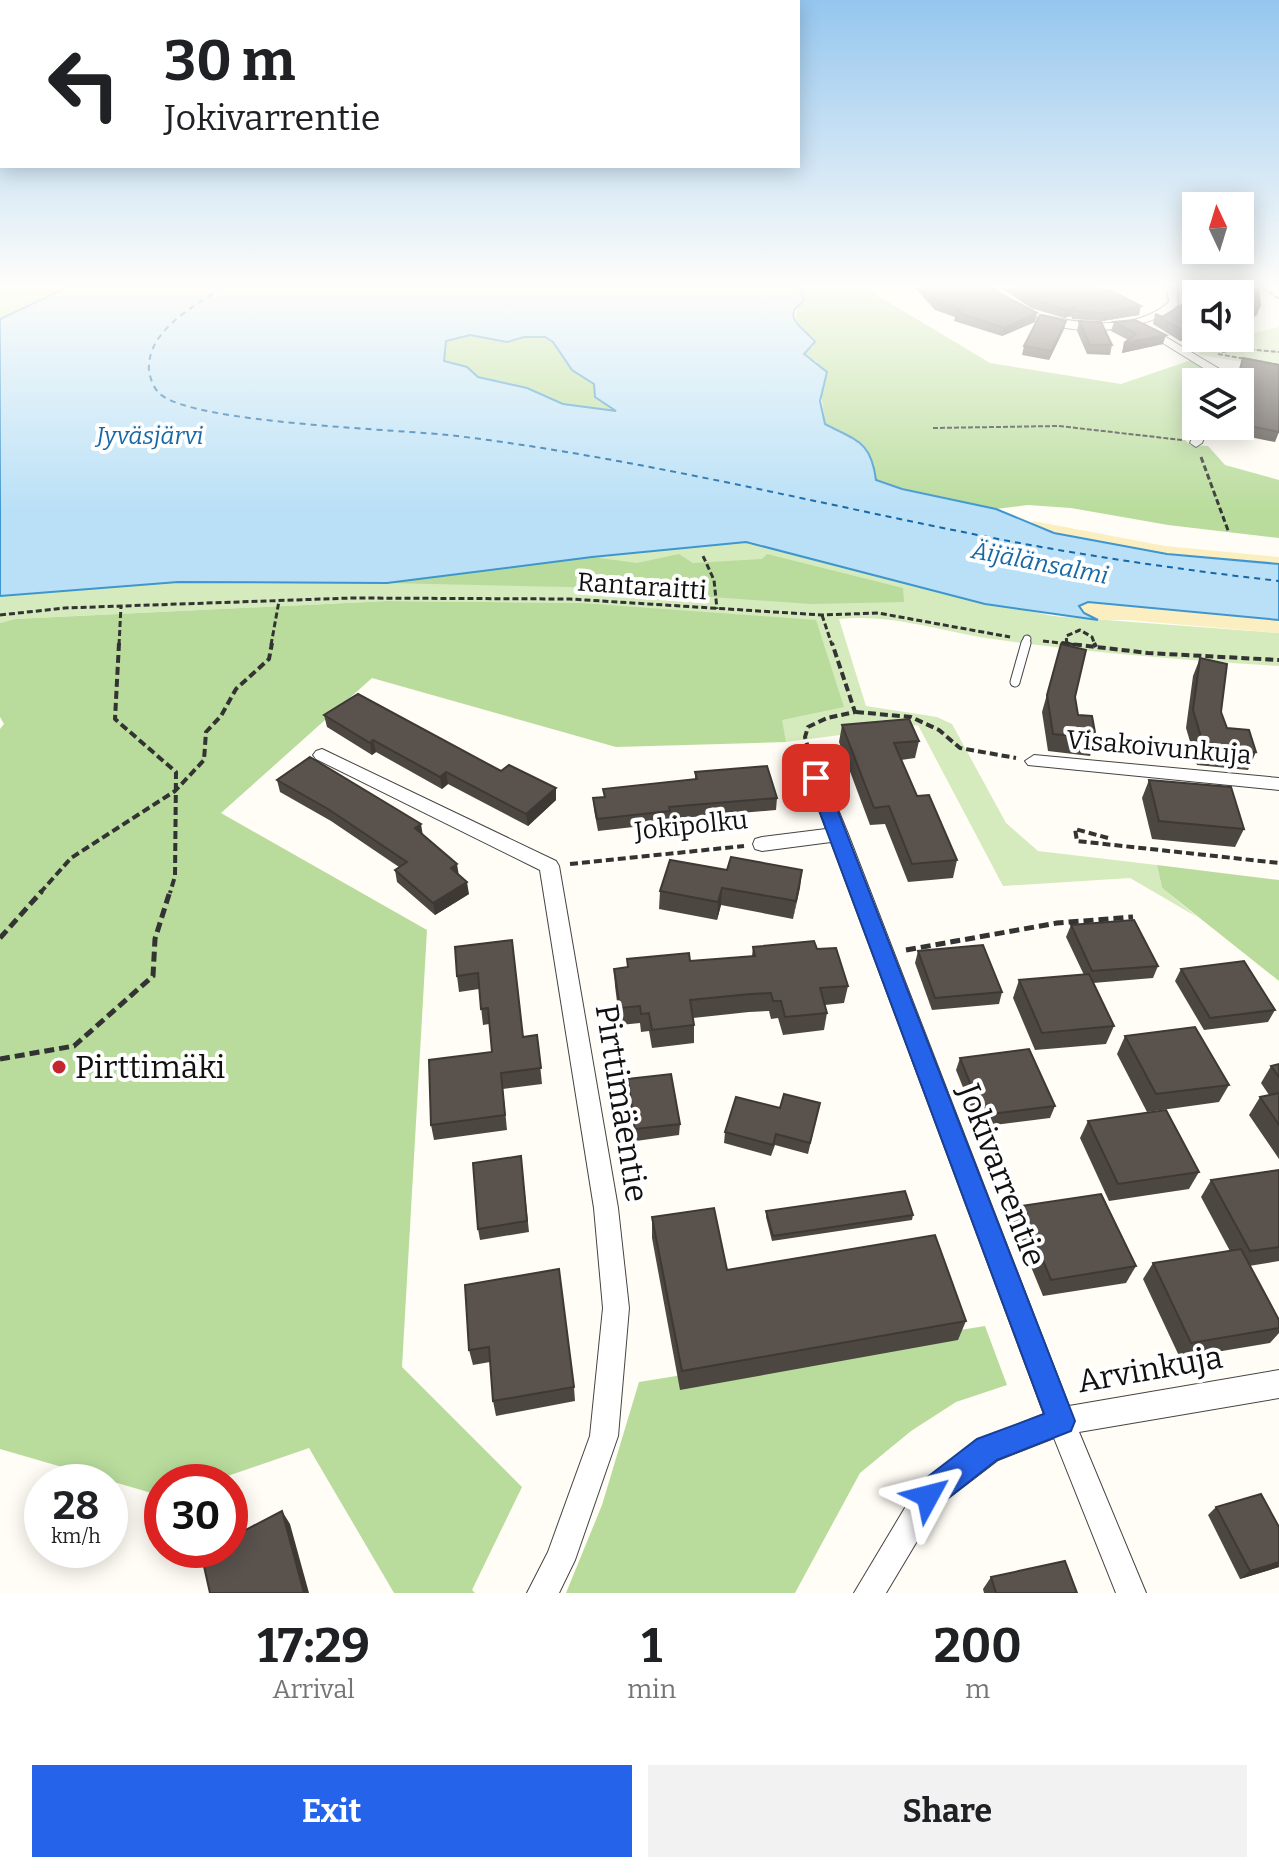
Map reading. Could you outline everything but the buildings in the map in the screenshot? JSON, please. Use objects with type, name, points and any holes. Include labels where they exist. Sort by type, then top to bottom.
[{"type":"street","points":[[322,755],[549,866]]},
{"type":"street","name":"Visakoivunkuja","points":[[1034,761],[1279,784]]},
{"type":"street","name":"Jokivarrentie","points":[[816,778],[1061,1421],[1131,1593]]},
{"type":"street","name":"Jokipolku","points":[[762,844],[839,834]]},
{"type":"street","name":"Pirttimäentie","points":[[542,1593],[560,1560],[604,1436],[616,1308],[606,1208],[549,866]]},
{"type":"street","name":"Arvinkuja","points":[[869,1593],[928,1496],[988,1450],[1061,1421],[1279,1384]]},
{"type":"lane","points":[[1015,682],[1027,639]]},
{"type":"path","points":[[933,428],[1059,426],[1196,443],[1229,533]]},
{"type":"path","points":[[703,556],[714,580],[717,609]]},
{"type":"path","name":"Rantaraitti","points":[[0,615],[121,606],[279,601],[570,599],[822,615],[905,616],[967,630],[1067,644],[1279,660]]},
{"type":"path","points":[[0,938],[71,858],[175,791],[204,760],[206,732],[221,716],[236,689],[269,659],[279,601]]},
{"type":"path","points":[[0,1059],[74,1046],[153,976],[155,939],[175,876],[176,772],[115,719],[121,606]]},
{"type":"path","points":[[822,615],[855,712]]},
{"type":"path","points":[[1067,644],[1066,636],[1080,630],[1092,637],[1096,647]]},
{"type":"path","points":[[816,778],[805,737],[808,727],[827,718],[855,712],[911,717],[939,730],[960,748],[1034,761]]},
{"type":"path","points":[[1108,838],[1075,829],[1077,841],[1279,863]]},
{"type":"path","name":"Jokipolku","points":[[549,866],[762,844]]},
{"type":"path","points":[[884,954],[1057,923],[1133,917]]},
{"type":"green space","points":[[0,362],[13,362],[0,371]]},
{"type":"green space","points":[[449,362],[567,362],[572,370],[594,384],[617,412],[563,404],[527,388],[477,377],[467,367]]},
{"type":"green space","points":[[817,362],[989,362],[1121,384],[1184,362],[1197,362],[1201,368],[1182,368],[1182,440],[1190,445],[1208,446],[1225,465],[1279,480],[1279,538],[1168,525],[1071,508],[1028,505],[996,509],[902,489],[876,480],[871,457],[854,439],[825,424]]},
{"type":"green space","points":[[1245,362],[1279,362],[1279,368]]},
{"type":"green space","points":[[615,521],[930,571],[926,589],[1053,616],[1279,633],[1279,666],[1070,649],[980,637],[900,621],[839,619],[866,706],[937,717],[952,724],[1006,823],[1038,851],[1157,865],[1162,888],[1197,917],[1130,878],[1003,886],[918,725],[786,742],[781,721],[581,603],[387,601],[15,619],[0,623],[0,551],[619,554],[657,550]]},
{"type":"green space","points":[[679,554],[693,563],[762,559],[767,554],[903,588],[904,602],[811,604],[569,587],[387,583],[592,557],[637,563]]},
{"type":"green space","points":[[387,601],[581,603],[816,620],[844,707],[782,720],[786,742],[616,747],[372,678],[221,813],[427,930],[402,1367],[522,1487],[472,1590],[475,1593],[394,1593],[309,1448],[248,1469],[248,1464],[144,1464],[144,1491],[128,1486],[128,1464],[52,1464],[0,1449],[0,729],[4,724],[0,717],[0,623],[15,619]]},
{"type":"green space","points":[[1157,865],[1279,880],[1279,981],[1162,888]]},
{"type":"green space","points":[[985,1326],[1007,1385],[956,1402],[911,1431],[860,1473],[795,1593],[566,1593],[602,1505],[639,1382]]},
{"type":"sand","points":[[1033,521],[1165,546],[1279,557],[1279,564],[1121,548],[1060,534],[1032,524]]},
{"type":"sand","points":[[1088,602],[1279,620],[1279,633],[1098,620],[1078,606]]},
{"type":"water","name":"Jyväsjärvi","points":[[0,362],[449,362],[467,367],[478,377],[527,388],[563,404],[616,411],[595,397],[594,384],[572,370],[567,362],[815,362],[827,372],[820,401],[825,424],[861,444],[870,457],[876,480],[902,489],[996,509],[1054,533],[1167,554],[1279,564],[1279,620],[1088,602],[1079,606],[1084,613],[1098,620],[985,604],[746,542],[592,557],[387,583],[178,582],[0,596]]},
{"type":"ferry route","points":[[150,362],[151,380],[160,394],[181,404],[213,412],[301,424],[457,436],[586,455],[1045,548],[1279,581]]},
{"type":"place","name":"Pirttimäki","points":[[59,1067]]},
{"type":"route","points":[[816,778],[1061,1421],[988,1450],[928,1496]]},
{"type":"water label","name":"Äijälänsalmi","points":[[1040,563]]}]
